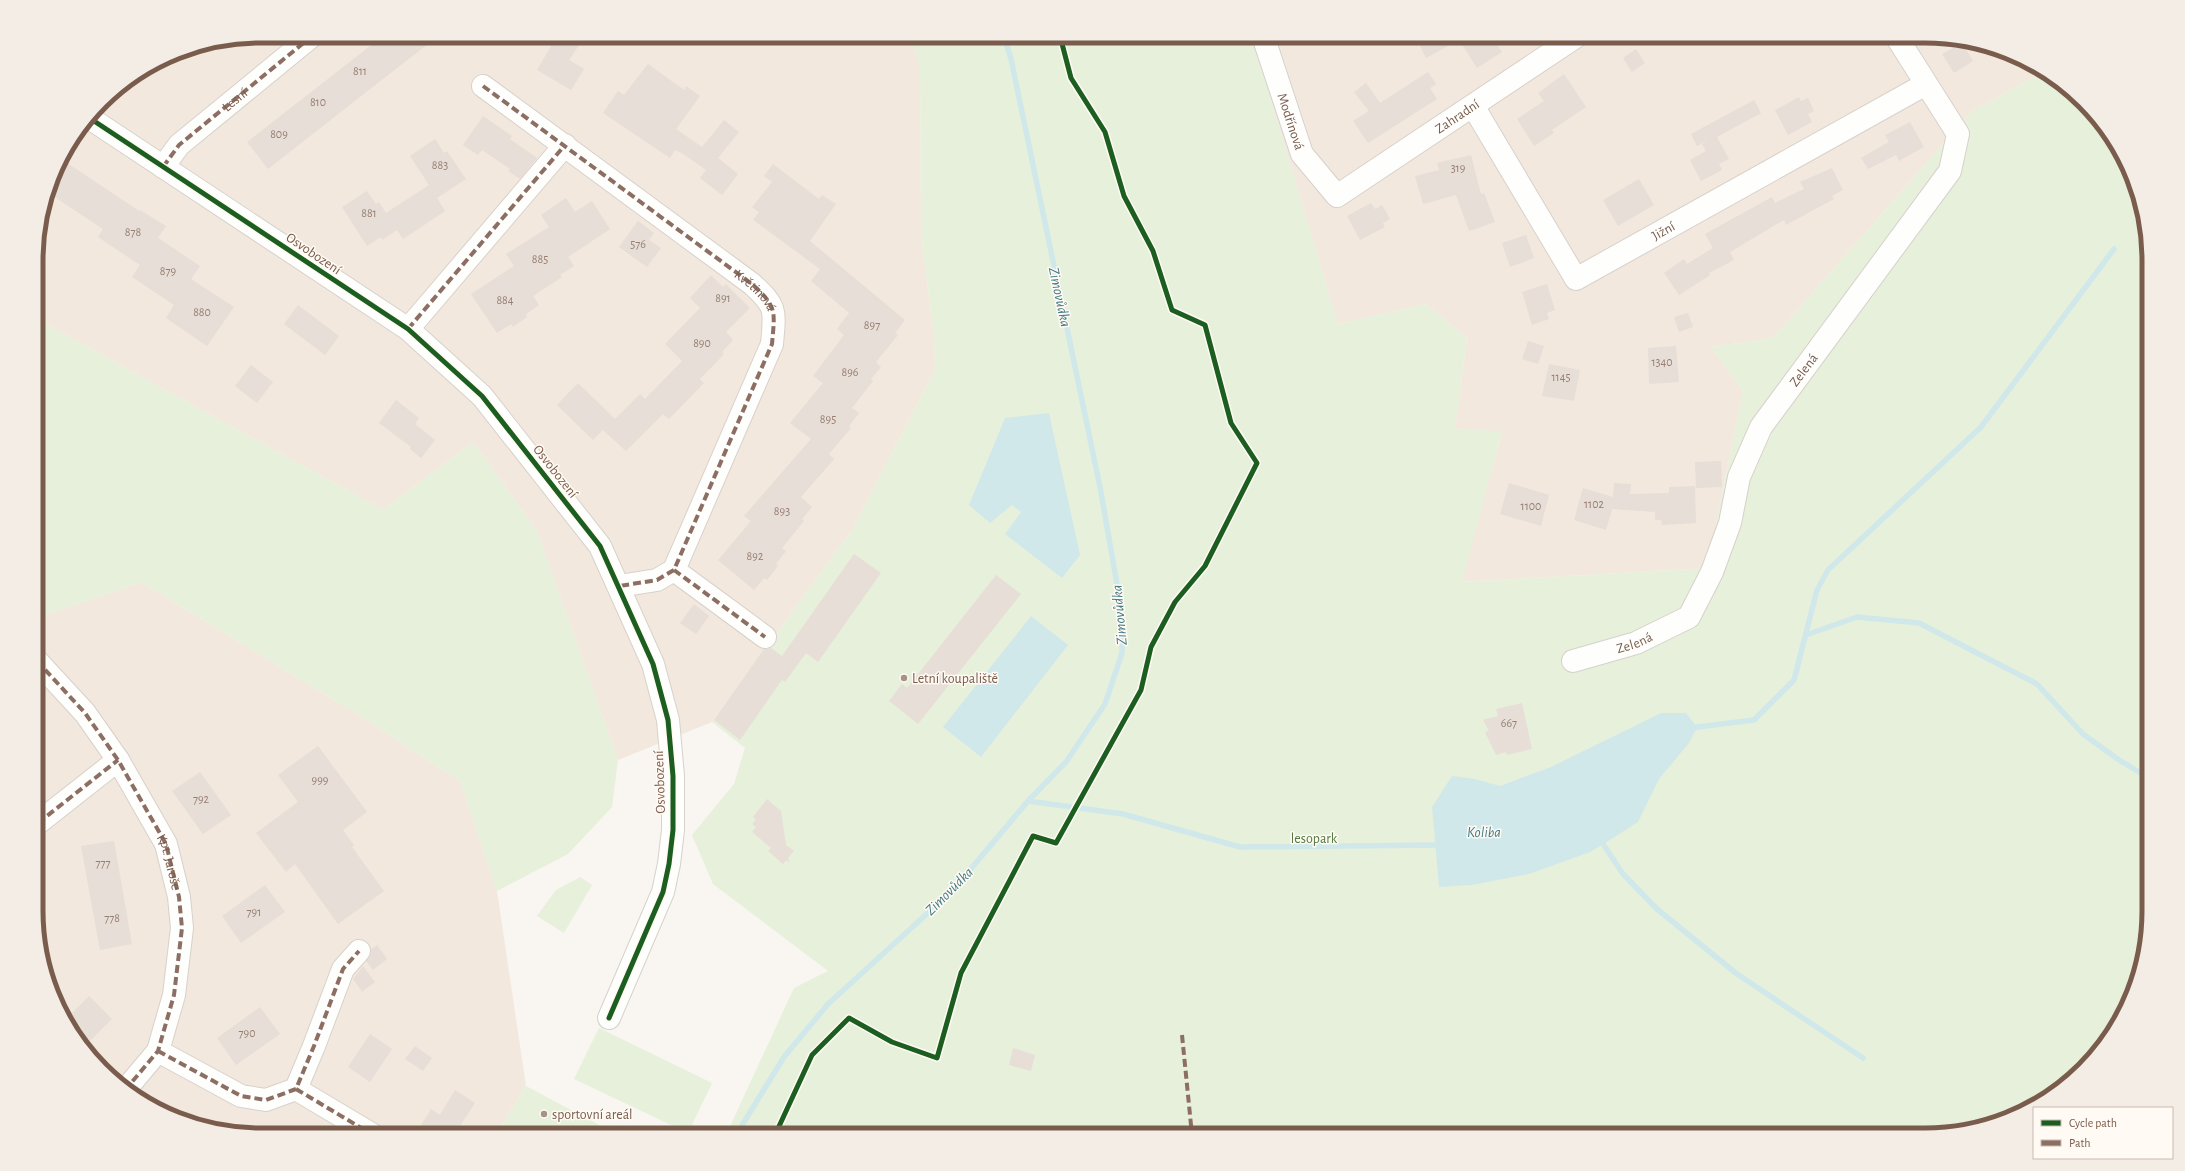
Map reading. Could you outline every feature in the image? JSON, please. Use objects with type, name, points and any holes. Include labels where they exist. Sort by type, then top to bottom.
[{"type":"street","name":"Lesní","points":[[163,167],[179,145],[303,43]]},
{"type":"street","name":"Modřínová","points":[[1265,43],[1302,154],[1337,196]]},
{"type":"street","name":"Zahradní","points":[[1337,196],[1567,43]]},
{"type":"street","name":"Zelená","points":[[1573,661],[1636,643],[1689,617],[1712,572],[1720,551],[1730,523],[1740,478],[1761,427],[1950,171],[1958,134],[1900,43]]},
{"type":"street","name":"Jižní","points":[[1473,106],[1576,279],[1926,84]]},
{"type":"street","name":"Květinová","points":[[483,86],[752,284],[770,301],[772,306],[774,317],[772,344],[674,570]]},
{"type":"street","name":"Osvobození","points":[[94,121],[408,329],[482,396],[600,546],[653,664],[668,720],[673,776],[673,830],[669,864],[663,892],[609,1018]]},
{"type":"street","points":[[408,329],[565,145]]},
{"type":"street","points":[[619,586],[656,580],[674,570],[765,636]]},
{"type":"street","name":"Kpt. Jaroše","points":[[43,667],[85,712],[118,760],[166,844],[179,897],[182,928],[174,995],[158,1051],[130,1084]]},
{"type":"street","points":[[43,819],[118,760]]},
{"type":"street","points":[[158,1051],[241,1096],[266,1100],[296,1089],[343,969],[359,951]]},
{"type":"street","points":[[296,1089],[361,1128]]},
{"type":"shaded area","points":[[246,43],[913,43],[920,67],[921,234],[934,335],[935,370],[852,530],[712,722],[618,760],[537,531],[473,442],[383,510],[43,322],[43,246],[50,204],[65,164],[72,151],[97,117],[117,97],[139,80],[164,65],[204,50]]},
{"type":"shaded area","points":[[1254,43],[1939,43],[1981,50],[2021,65],[2038,75],[1971,112],[1773,338],[1711,347],[1743,391],[1707,568],[1461,582],[1502,432],[1455,429],[1467,338],[1426,304],[1338,324]]},
{"type":"shaded area","points":[[141,582],[357,714],[460,781],[497,891],[526,1086],[500,1128],[246,1128],[218,1124],[190,1116],[164,1106],[151,1099],[117,1074],[97,1054],[80,1032],[65,1007],[50,967],[43,925],[43,616]]},
{"type":"green space","name":"lesopark","points":[[913,43],[1254,43],[1338,324],[1426,304],[1467,338],[1455,429],[1502,431],[1462,582],[1707,568],[1743,391],[1711,347],[1773,338],[1971,112],[2038,75],[2068,97],[2097,128],[2120,164],[2135,204],[2142,246],[2142,925],[2135,967],[2120,1007],[2105,1032],[2088,1054],[2057,1083],[2021,1106],[1981,1121],[1939,1128],[729,1128],[794,988],[828,971],[713,884],[692,835],[734,784],[745,748],[712,722],[852,530],[935,370],[934,335],[921,234],[920,67]]},
{"type":"green space","points":[[43,322],[383,510],[473,442],[537,531],[618,760],[612,807],[568,854],[497,891],[460,781],[357,714],[141,582],[43,616]]},
{"type":"green space","points":[[580,877],[592,885],[564,933],[537,916],[556,890]]},
{"type":"green space","points":[[599,1028],[712,1083],[690,1128],[677,1128],[574,1079]]},
{"type":"green space","name":"sportovní areál","points":[[526,1086],[605,1128],[500,1128]]},
{"type":"water","points":[[1049,413],[1080,555],[1062,578],[1005,534],[1021,512],[1012,505],[990,523],[969,505],[1005,418]]},
{"type":"water","points":[[1031,616],[1068,645],[981,757],[943,727]]},
{"type":"water","name":"Koliba","points":[[1661,713],[1686,713],[1697,727],[1689,743],[1659,779],[1638,822],[1590,852],[1529,874],[1472,885],[1439,887],[1432,807],[1452,776],[1475,779],[1500,786],[1551,767]]},
{"type":"building","points":[[374,43],[429,43],[268,169],[247,142]]},
{"type":"building","points":[[553,43],[580,43],[569,60],[584,69],[571,90],[537,70]]},
{"type":"building","points":[[1418,43],[1454,43],[1426,58]]},
{"type":"building","points":[[1461,43],[1496,43],[1502,52],[1477,68]]},
{"type":"building","points":[[1957,46],[1964,47],[1973,61],[1954,73],[1942,54]]},
{"type":"building","points":[[1636,49],[1645,63],[1632,72],[1623,58]]},
{"type":"building","points":[[648,64],[684,90],[686,86],[700,96],[676,129],[702,147],[724,120],[739,132],[718,158],[738,174],[722,195],[700,178],[706,170],[682,153],[675,150],[670,158],[603,113],[618,91],[624,95]]},
{"type":"building","points":[[1428,72],[1436,84],[1430,88],[1437,99],[1368,143],[1353,121],[1369,111],[1354,92],[1366,83],[1380,103]]},
{"type":"building","points":[[1564,74],[1586,107],[1552,130],[1554,133],[1534,146],[1517,119],[1544,101],[1538,93]]},
{"type":"building","points":[[1799,97],[1801,101],[1808,98],[1814,111],[1808,114],[1812,122],[1788,135],[1775,110]]},
{"type":"building","points":[[1754,100],[1761,113],[1717,137],[1729,159],[1719,164],[1722,170],[1701,181],[1690,160],[1706,151],[1702,144],[1712,138],[1697,146],[1691,134]]},
{"type":"building","points":[[483,116],[512,136],[510,139],[537,158],[520,179],[508,171],[510,169],[482,150],[478,155],[463,145]]},
{"type":"building","points":[[1910,122],[1924,147],[1899,161],[1896,155],[1868,169],[1861,158],[1889,142],[1885,135]]},
{"type":"building","points":[[435,139],[444,153],[447,151],[466,179],[437,198],[445,211],[403,239],[397,230],[382,240],[381,237],[367,246],[342,207],[367,191],[376,204],[379,202],[386,213],[429,185],[410,156]]},
{"type":"building","points":[[1471,155],[1481,194],[1484,193],[1495,222],[1469,231],[1456,195],[1423,204],[1415,176],[1439,170],[1437,163]]},
{"type":"building","points":[[66,162],[139,211],[140,210],[166,226],[158,238],[200,266],[191,279],[234,307],[207,346],[166,318],[174,305],[132,277],[140,265],[98,237],[103,229],[53,196]]},
{"type":"building","points":[[773,164],[819,199],[822,195],[836,204],[810,241],[905,320],[895,333],[898,335],[876,362],[881,367],[871,379],[873,381],[852,408],[859,413],[849,426],[851,428],[829,454],[834,459],[801,497],[812,507],[802,519],[804,521],[782,548],[786,551],[776,564],[778,566],[767,580],[764,578],[754,590],[718,560],[751,521],[744,516],[811,439],[790,423],[823,383],[813,376],[844,335],[837,329],[849,313],[811,281],[820,269],[753,220],[759,212],[752,207],[772,182],[764,176]]},
{"type":"building","points":[[1832,168],[1843,190],[1832,196],[1834,199],[1786,225],[1784,220],[1730,252],[1734,260],[1709,273],[1710,275],[1679,295],[1664,273],[1684,259],[1687,264],[1713,248],[1705,234],[1772,197],[1775,203],[1804,189],[1800,182]]},
{"type":"building","points":[[1639,179],[1654,205],[1618,226],[1603,200]]},
{"type":"building","points":[[566,198],[575,212],[592,201],[610,229],[568,257],[574,266],[560,275],[562,277],[533,296],[539,305],[526,314],[527,317],[513,327],[511,324],[497,333],[471,294],[514,266],[506,254],[549,227],[541,215]]},
{"type":"building","points":[[1371,203],[1375,209],[1382,205],[1390,219],[1383,223],[1385,227],[1360,240],[1347,216]]},
{"type":"building","points":[[638,221],[654,233],[649,240],[661,248],[647,267],[619,247]]},
{"type":"building","points":[[1526,235],[1534,258],[1510,267],[1502,243]]},
{"type":"building","points":[[711,275],[723,287],[726,284],[750,308],[726,332],[733,340],[722,352],[724,354],[700,379],[704,383],[669,419],[663,414],[626,451],[603,430],[593,440],[557,405],[578,383],[615,419],[640,394],[645,399],[682,361],[665,344],[700,308],[690,298]]},
{"type":"building","points":[[1547,284],[1555,310],[1547,313],[1549,319],[1532,325],[1522,292]]},
{"type":"building","points":[[298,305],[339,336],[325,355],[284,324]]},
{"type":"building","points":[[1688,313],[1693,327],[1679,332],[1674,317]]},
{"type":"building","points":[[1528,341],[1544,346],[1538,364],[1522,359]]},
{"type":"building","points":[[1676,346],[1679,382],[1649,384],[1648,348]]},
{"type":"building","points":[[1549,364],[1580,370],[1574,401],[1542,396]]},
{"type":"building","points":[[251,365],[273,382],[257,403],[235,386]]},
{"type":"building","points":[[396,400],[419,418],[415,424],[435,440],[421,458],[410,449],[411,447],[379,423]]},
{"type":"building","points":[[1721,461],[1722,487],[1696,488],[1695,462]]},
{"type":"building","points":[[1509,483],[1549,495],[1541,526],[1500,514]]},
{"type":"building","points":[[1614,483],[1631,484],[1630,494],[1669,493],[1669,487],[1695,486],[1696,523],[1662,525],[1661,520],[1655,520],[1655,512],[1612,509],[1606,530],[1574,520],[1583,488],[1613,497]]},
{"type":"building","points":[[854,554],[881,573],[818,662],[806,653],[785,682],[782,680],[740,740],[714,720],[764,649],[771,648],[782,656]]},
{"type":"building","points":[[996,575],[1021,594],[918,724],[889,701],[902,684],[907,688]]},
{"type":"building","points":[[694,604],[709,616],[696,634],[680,623]]},
{"type":"building","points":[[1522,703],[1532,749],[1507,755],[1506,752],[1496,755],[1485,732],[1489,731],[1483,720],[1498,716],[1496,709]]},
{"type":"building","points":[[318,746],[367,812],[343,830],[354,845],[352,847],[384,891],[338,924],[295,864],[286,872],[256,833],[298,802],[278,775]]},
{"type":"building","points":[[200,772],[231,815],[203,834],[172,791]]},
{"type":"building","points":[[767,799],[781,811],[786,845],[794,851],[788,858],[789,863],[786,860],[783,864],[768,851],[771,848],[752,832],[756,827],[752,824],[756,820],[753,817]]},
{"type":"building","points":[[114,841],[132,944],[100,950],[81,846]]},
{"type":"building","points":[[265,885],[285,912],[241,943],[222,916]]},
{"type":"building","points":[[377,945],[387,959],[373,970],[366,961],[371,954],[371,949]]},
{"type":"building","points":[[363,966],[375,982],[362,992],[353,979]]},
{"type":"building","points":[[89,996],[112,1019],[88,1043],[70,1015]]},
{"type":"building","points":[[260,1007],[280,1034],[236,1065],[217,1038]]},
{"type":"building","points":[[370,1034],[392,1049],[370,1082],[348,1067]]},
{"type":"building","points":[[415,1046],[432,1058],[423,1071],[405,1059]]},
{"type":"building","points":[[1013,1048],[1035,1055],[1031,1071],[1009,1065]]},
{"type":"building","points":[[455,1090],[475,1103],[459,1128],[419,1128],[431,1109],[440,1115]]},
{"type":"waterway","name":"Zimovůdka","points":[[740,1128],[784,1057],[828,1004],[953,890],[1028,801],[1066,762],[1105,704],[1122,653],[1122,613],[1100,487],[1011,59],[1006,43]]},
{"type":"waterway","points":[[1692,730],[1697,727],[1754,720],[1794,680],[1817,590],[1828,570],[1981,427],[2114,249]]},
{"type":"waterway","points":[[1806,635],[1857,617],[1919,623],[2037,684],[2083,734],[2119,760],[2142,774]]},
{"type":"waterway","points":[[1028,801],[1123,814],[1240,847],[1443,845]]},
{"type":"waterway","points":[[1599,838],[1623,874],[1657,909],[1737,974],[1863,1058]]},
{"type":"marked path","points":[[163,167],[179,145],[303,43]]},
{"type":"marked path","points":[[483,86],[752,284],[766,298],[770,304],[774,316],[772,344],[674,570],[657,580],[619,586]]},
{"type":"marked path","points":[[408,329],[565,145]]},
{"type":"marked path","points":[[674,570],[765,637]]},
{"type":"marked path","points":[[43,668],[85,713],[118,760],[166,844],[179,897],[182,928],[174,995],[158,1051],[130,1084]]},
{"type":"marked path","points":[[43,819],[118,760]]},
{"type":"marked path","points":[[158,1051],[241,1096],[266,1100],[296,1089],[343,969],[359,951]]},
{"type":"marked path","points":[[1182,1035],[1191,1128]]},
{"type":"marked path","points":[[296,1089],[361,1128]]},
{"type":"cycle path","points":[[778,1128],[812,1055],[849,1018],[892,1042],[937,1058],[961,973],[1033,836],[1056,843],[1141,690],[1151,647],[1175,602],[1205,566],[1257,463],[1231,423],[1205,325],[1172,310],[1153,251],[1124,196],[1105,132],[1071,78],[1062,43]]},
{"type":"cycle path","points":[[94,121],[408,329],[482,396],[600,546],[653,664],[668,720],[673,776],[673,830],[669,864],[663,892],[609,1018]]},
{"type":"place","name":"Letní koupaliště","points":[[904,678]]},
{"type":"place","name":"sportovní areál","points":[[544,1114]]}]
